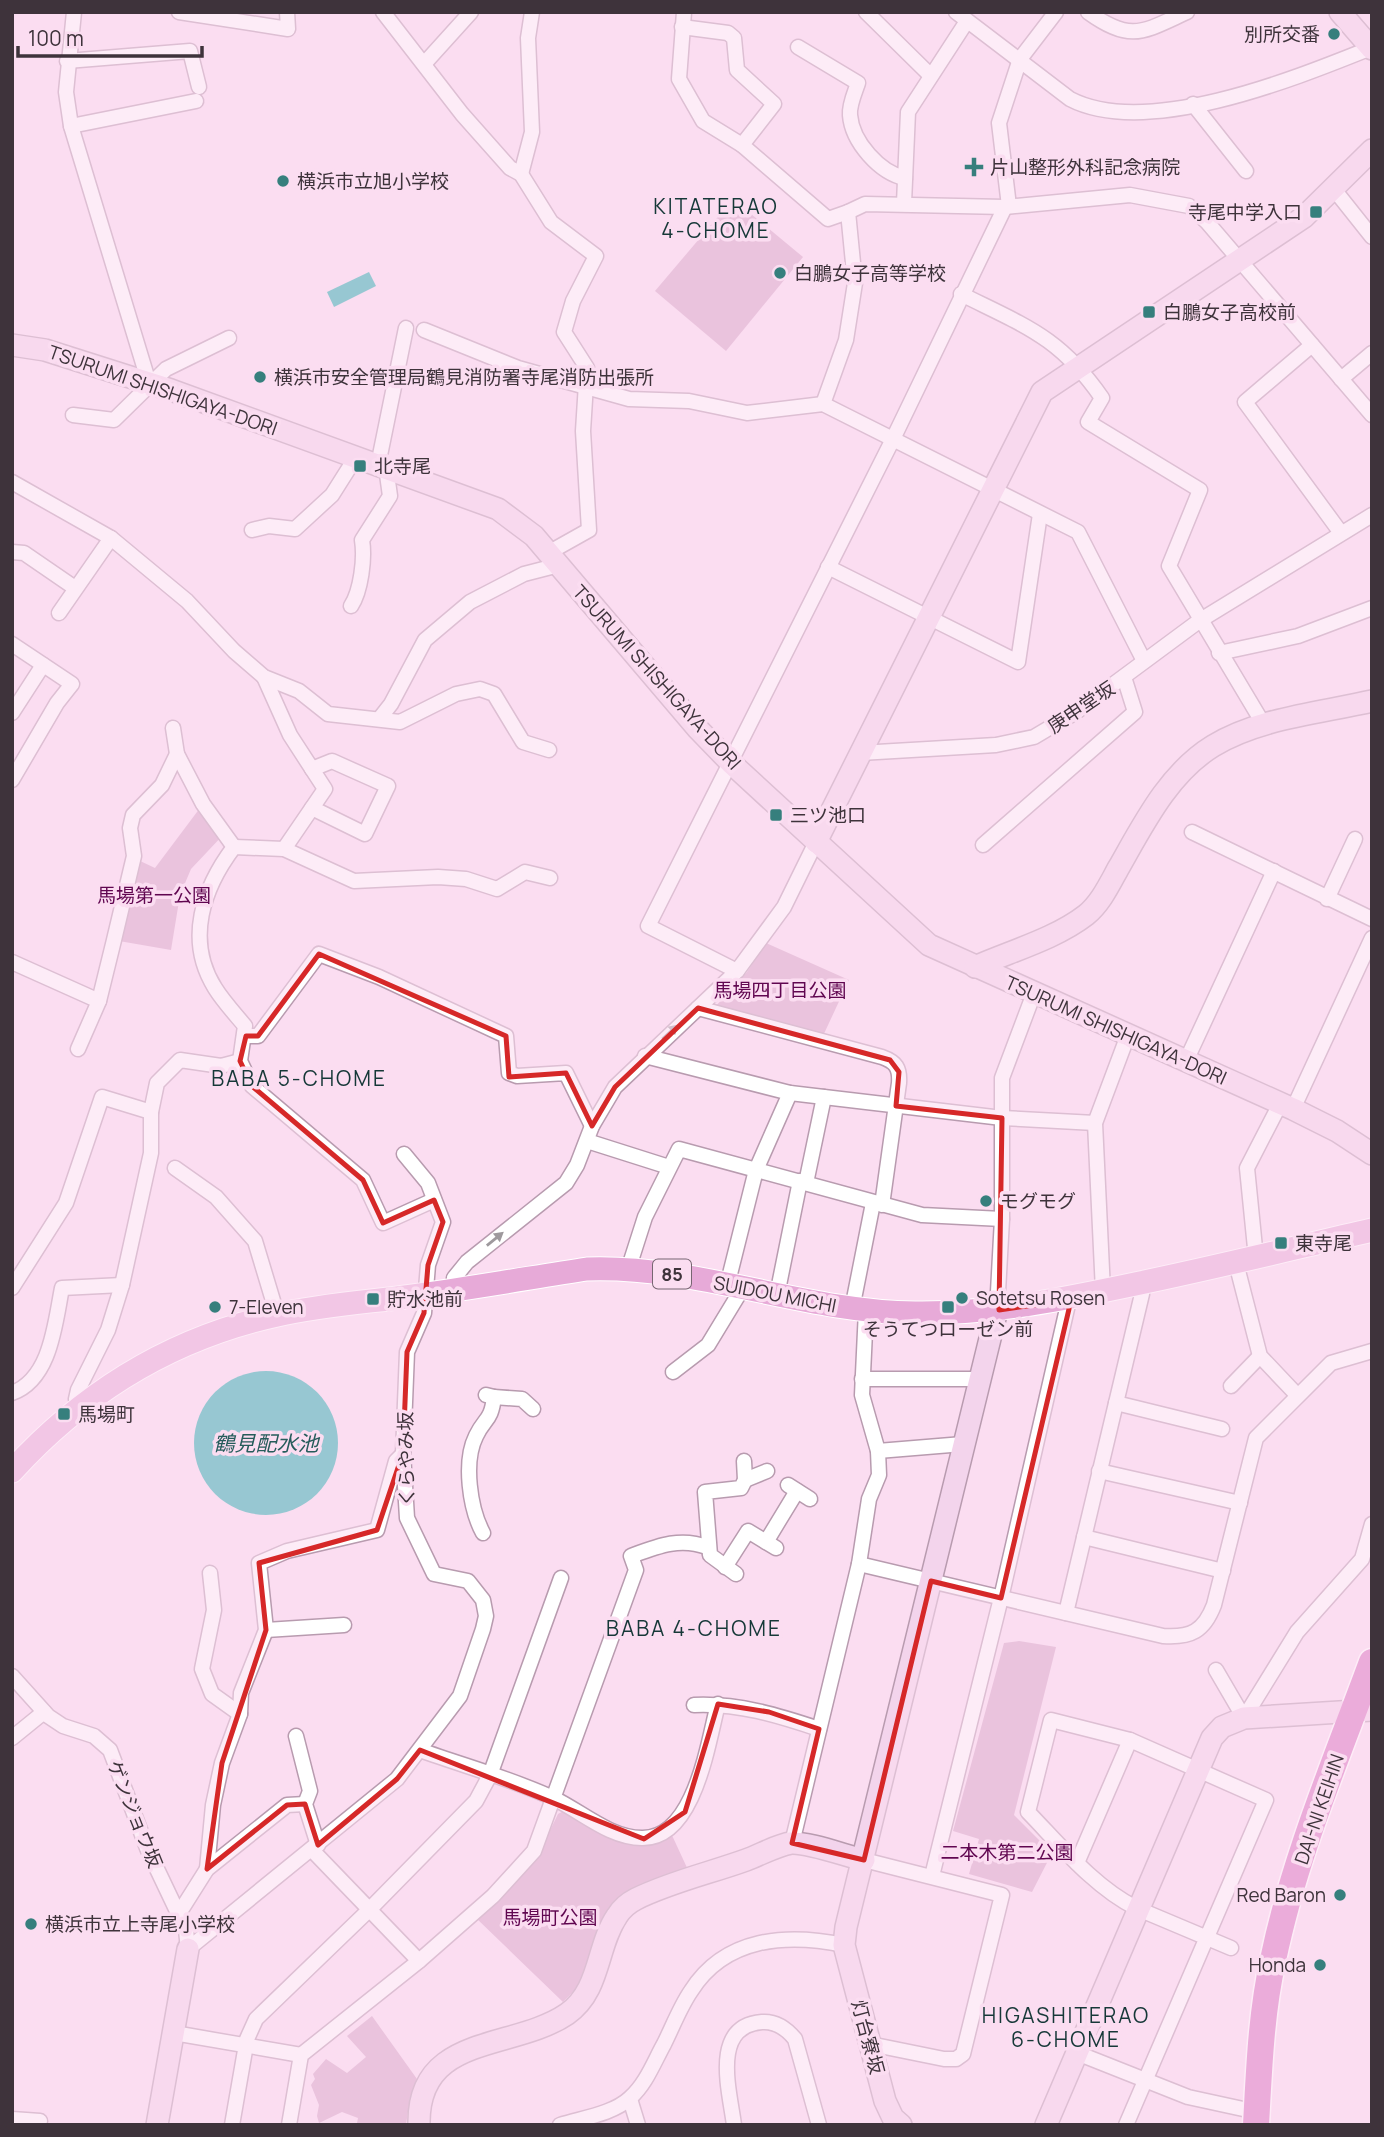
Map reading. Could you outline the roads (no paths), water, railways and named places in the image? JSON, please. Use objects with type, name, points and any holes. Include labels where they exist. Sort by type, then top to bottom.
[{"type":"highway","name":"DAI-NI KEIHIN","points":[[1262,2120],[1289,1969],[1315,1868],[1367,1710],[1372,1662]]},
{"type":"main road","name":"SUIDOU MICHI","points":[[16,1461],[79,1405],[156,1356],[214,1333],[277,1314],[587,1269],[629,1267],[859,1310],[915,1313],[997,1310],[1069,1300],[1372,1230]]},
{"type":"street","points":[[74,12],[66,92],[71,126],[149,383]]},
{"type":"street","points":[[179,12],[288,29],[287,12]]},
{"type":"street","points":[[380,718],[391,704],[425,640],[470,602],[554,559],[589,530],[583,431],[585,361],[564,332],[573,301],[596,256],[551,222],[522,174],[510,168],[462,114],[383,12]]},
{"type":"street","points":[[424,64],[471,12]]},
{"type":"street","points":[[522,174],[532,132],[528,38],[532,12]]},
{"type":"street","points":[[866,12],[930,75]]},
{"type":"street","points":[[737,971],[648,926],[1007,206],[999,123],[1020,59],[1056,12]]},
{"type":"street","points":[[1088,12],[1107,26],[1129,33],[1146,30],[1187,12]]},
{"type":"street","points":[[904,203],[908,112],[962,17],[1084,107],[1142,110],[1258,92],[1371,49],[1340,12]]},
{"type":"street","points":[[742,145],[774,104],[737,70],[734,38],[728,33],[683,20],[679,79],[703,121],[742,145],[828,219],[865,204],[1007,206],[1130,195],[1189,206],[1207,222],[1372,415]]},
{"type":"street","points":[[798,47],[858,83],[849,113],[853,131],[882,170],[905,178]]},
{"type":"street","points":[[67,61],[190,51],[197,94],[71,126]]},
{"type":"street","points":[[1193,104],[1246,171]]},
{"type":"street","points":[[456,1289],[454,1278],[467,1262],[566,1183],[592,1126],[615,1087],[737,971],[784,906],[1038,397],[1304,216],[1372,150]]},
{"type":"street","points":[[1333,188],[1372,237]]},
{"type":"street","points":[[823,404],[846,340],[855,283],[848,212]]},
{"type":"street","points":[[961,294],[1045,336],[1080,367],[1102,398],[1088,422],[1200,490],[1169,566],[1199,621],[1264,725]]},
{"type":"street","points":[[351,606],[359,594],[360,568],[365,553],[362,540],[390,496],[382,466],[406,328]]},
{"type":"street","points":[[424,330],[518,368],[629,400],[689,401],[747,413],[823,404],[1078,532],[1144,661]]},
{"type":"street","points":[[73,415],[114,420],[166,369],[229,338]]},
{"type":"street","name":"TSURUMI SHISHIGAYA-DORI","points":[[12,345],[45,350],[149,383],[498,509],[534,536],[698,729],[731,763],[923,940],[975,967],[1337,1130],[1372,1154]]},
{"type":"street","points":[[1312,345],[1245,402],[1341,533]]},
{"type":"street","points":[[1341,379],[1372,353]]},
{"type":"street","points":[[252,530],[269,526],[295,529],[332,495],[356,457]]},
{"type":"street","points":[[12,482],[111,538],[187,601],[234,651],[264,677],[299,691],[328,714],[359,720],[380,718],[400,722],[456,694],[480,689],[494,694],[523,742],[549,750]]},
{"type":"street","points":[[828,568],[1018,662],[1040,514]]},
{"type":"street","name":"庚申堂坂","points":[[860,753],[996,745],[1034,737],[1124,677],[1199,621],[1372,515]]},
{"type":"street","points":[[59,614],[111,538]]},
{"type":"street","points":[[12,552],[24,553],[75,588]]},
{"type":"street","points":[[1219,653],[1298,636],[1372,608]]},
{"type":"street","points":[[12,644],[72,684],[57,703],[12,780]]},
{"type":"street","points":[[12,713],[43,665]]},
{"type":"street","points":[[264,677],[290,735],[325,789],[284,849]]},
{"type":"street","points":[[983,845],[1135,712],[1124,677]]},
{"type":"street","points":[[975,967],[1063,929],[1087,914],[1103,896],[1169,786],[1187,766],[1211,747],[1237,733],[1264,725],[1372,701]]},
{"type":"street","points":[[173,728],[177,754],[203,804],[234,847]]},
{"type":"street","points":[[78,1049],[99,1001],[134,856],[130,828],[133,815],[162,785],[177,754]]},
{"type":"street","points":[[312,769],[332,761],[388,786],[365,834],[312,808]]},
{"type":"street","points":[[1192,832],[1372,919]]},
{"type":"street","points":[[1327,899],[1355,839]]},
{"type":"street","points":[[234,847],[284,849],[354,881],[438,877],[467,879],[497,889],[525,872],[550,878]]},
{"type":"street","points":[[234,847],[207,890],[200,918],[199,943],[214,987],[245,1026],[246,1036],[240,1061],[252,1086],[363,1180],[383,1223],[434,1200]]},
{"type":"street","points":[[1186,1061],[1274,871]]},
{"type":"street","points":[[1297,1395],[1260,1356],[1246,1260],[1247,1168],[1287,1107],[1372,938]]},
{"type":"street","points":[[246,1036],[258,1036],[319,954],[379,977],[506,1036],[509,1073],[517,1076],[566,1073],[592,1126]]},
{"type":"street","points":[[12,962],[99,1001]]},
{"type":"street","points":[[560,2125],[611,2109],[630,2099],[645,2081],[691,1991],[705,1973],[726,1957],[752,1943],[782,1938],[813,1939],[844,1945],[997,1310],[1002,1219],[1002,1078],[1034,993]]},
{"type":"street","points":[[698,1008],[890,1060],[900,1072],[859,1310],[862,1395],[878,1451],[879,1475],[869,1499],[859,1564],[792,1843]]},
{"type":"street","points":[[1104,1292],[1095,1123],[1128,1035]]},
{"type":"street","points":[[645,1056],[790,1093],[1002,1118],[1095,1123]]},
{"type":"street","points":[[79,1405],[76,1399],[78,1390],[108,1330],[122,1285],[151,1153],[151,1112],[157,1083],[180,1060],[221,1066],[240,1061]]},
{"type":"street","points":[[673,1372],[708,1345],[734,1287],[756,1170],[790,1093]]},
{"type":"street","points":[[12,1288],[66,1203],[103,1097],[151,1112]]},
{"type":"street","points":[[777,1295],[824,1097]]},
{"type":"street","points":[[587,1141],[669,1167]]},
{"type":"street","points":[[629,1267],[645,1217],[679,1149],[922,1215],[1002,1219]]},
{"type":"street","name":"くらやみ坂","points":[[404,1154],[428,1183],[443,1222],[428,1265],[424,1313],[407,1352],[404,1453],[407,1518],[434,1574],[468,1581],[484,1600],[486,1616],[460,1696],[420,1749]]},
{"type":"street","points":[[175,1168],[216,1197],[255,1241],[277,1314]]},
{"type":"street","points":[[1066,1613],[1142,1294],[1139,1283]]},
{"type":"street","points":[[12,1393],[29,1385],[37,1374],[52,1336],[62,1288],[122,1285]]},
{"type":"street","points":[[932,1876],[1001,1598],[1069,1300]]},
{"type":"street","points":[[859,1564],[1163,1636],[1185,1637],[1208,1622],[1240,1503],[1253,1437],[1331,1363],[1372,1351]]},
{"type":"street","points":[[1231,1385],[1260,1356]]},
{"type":"street","points":[[862,1379],[978,1380]]},
{"type":"street","points":[[483,1533],[474,1517],[470,1464],[475,1436],[492,1416],[490,1396],[522,1399],[533,1409]]},
{"type":"street","points":[[1116,1403],[1223,1429]]},
{"type":"street","points":[[878,1451],[963,1444]]},
{"type":"street","points":[[207,1869],[215,1795],[222,1763],[240,1714],[241,1693],[266,1630],[259,1563],[287,1551],[377,1530],[396,1461],[404,1453]]},
{"type":"street","points":[[744,1461],[745,1480],[741,1488],[705,1492],[710,1555],[731,1571],[748,1531],[771,1545],[792,1488],[810,1499]]},
{"type":"street","points":[[745,1480],[767,1471]]},
{"type":"street","points":[[1099,1471],[1240,1503]]},
{"type":"street","points":[[1244,1718],[1297,1632],[1362,1559],[1372,1524]]},
{"type":"street","points":[[1084,1537],[1223,1572]]},
{"type":"street","points":[[289,2125],[301,2055],[419,1961],[493,1896],[534,1852],[636,1570],[631,1556],[664,1544],[690,1541],[708,1547]]},
{"type":"street","points":[[210,1573],[214,1610],[202,1669],[212,1694],[240,1714]]},
{"type":"street","points":[[232,2125],[246,2045],[256,2018],[369,1910],[477,1801],[490,1775],[561,1578]]},
{"type":"street","points":[[266,1630],[344,1625]]},
{"type":"street","points":[[1216,1670],[1244,1718]]},
{"type":"street","name":"ゲンジョウ坂","points":[[12,1676],[44,1712],[63,1726],[94,1736],[110,1750],[147,1848],[186,1930],[188,1949]]},
{"type":"street","points":[[694,1705],[718,1704],[769,1712],[819,1730]]},
{"type":"street","points":[[157,2125],[188,1949],[397,1779],[420,1749],[554,1798],[611,1830],[644,1839],[664,1830],[685,1812],[695,1792],[718,1704]]},
{"type":"street","points":[[1046,2125],[1136,1908],[1212,1738],[1222,1727],[1244,1718],[1367,1710]]},
{"type":"street","points":[[12,1738],[44,1712]]},
{"type":"street","points":[[1126,2125],[1145,2079],[1206,1937],[1265,1800],[1130,1740],[1051,1720],[1028,1812],[1077,1863],[1136,1908],[1206,1937],[1231,1948]]},
{"type":"street","points":[[296,1736],[310,1791],[305,1804],[315,1847],[369,1910],[419,1961]]},
{"type":"street","points":[[1077,1863],[1130,1740]]},
{"type":"street","points":[[178,1915],[207,1869],[287,1805],[305,1804]]},
{"type":"street","points":[[419,2125],[424,2092],[442,2065],[477,2046],[534,2031],[567,2014],[580,2001],[600,1965],[609,1930],[627,1904],[656,1890],[792,1843],[1002,1895],[963,2054],[956,2059],[944,2059],[870,2044]]},
{"type":"street","name":"灯台寮坂","points":[[844,1945],[885,2102],[893,2118],[901,2125]]},
{"type":"street","points":[[734,2125],[726,2058],[728,2044],[741,2030],[759,2022],[774,2022],[795,2039],[820,2125]]},
{"type":"street","points":[[174,2033],[301,2055]]},
{"type":"street","points":[[1077,2053],[1188,2097],[1262,2120]]},
{"type":"street","points":[[630,2099],[638,2125]]},
{"type":"street","points":[[12,2119],[40,2121]]},
{"type":"water","points":[[369,272],[376,286],[334,307],[327,292]]},
{"type":"water","name":"鶴見配水池","points":[[266,1371],[293,1377],[317,1392],[332,1416],[338,1443],[332,1470],[317,1494],[293,1509],[266,1515],[239,1509],[215,1494],[200,1470],[194,1443],[200,1416],[215,1392],[239,1377]]},
{"type":"place","name":"別所交番","points":[[1334,34]]},
{"type":"place","name":"片山整形外科記念病院","points":[[974,167]]},
{"type":"place","name":"横浜市立旭小学校","points":[[283,181]]},
{"type":"place","name":"寺尾中学入口","points":[[1316,212]]},
{"type":"place","name":"白鵬女子高等学校","points":[[780,273]]},
{"type":"place","name":"白鵬女子高校前","points":[[1149,312]]},
{"type":"place","name":"横浜市安全管理局鶴見消防署寺尾消防出張所","points":[[260,377]]},
{"type":"place","name":"北寺尾","points":[[360,466]]},
{"type":"place","name":"三ツ池口","points":[[776,815]]},
{"type":"place","name":"モグモグ","points":[[986,1201]]},
{"type":"place","name":"東寺尾","points":[[1281,1243]]},
{"type":"place","name":"Sotetsu Rosen","points":[[962,1298]]},
{"type":"place","name":"貯水池前","points":[[373,1299]]},
{"type":"place","name":"7-Eleven","points":[[215,1307]]},
{"type":"place","name":"そうてつローゼン前","points":[[948,1307]]},
{"type":"place","name":"馬場町","points":[[64,1414]]},
{"type":"place","name":"Red Baron","points":[[1340,1895]]},
{"type":"place","name":"横浜市立上寺尾小学校","points":[[31,1924]]},
{"type":"place","name":"Honda","points":[[1320,1965]]},
{"type":"district","name":"KITATERAO 4-CHOME","points":[[716,218]]},
{"type":"district","name":"BABA 5-CHOME","points":[[299,1078]]},
{"type":"district","name":"BABA 4-CHOME","points":[[694,1628]]},
{"type":"district","name":"HIGASHITERAO 6-CHOME","points":[[1066,2027]]},
{"type":"park label","name":"馬場第一公園","points":[[154,895]]},
{"type":"park label","name":"馬場四丁目公園","points":[[780,990]]},
{"type":"park label","name":"二本木第二公園","points":[[1007,1852]]},
{"type":"park label","name":"馬場町公園","points":[[550,1917]]}]
